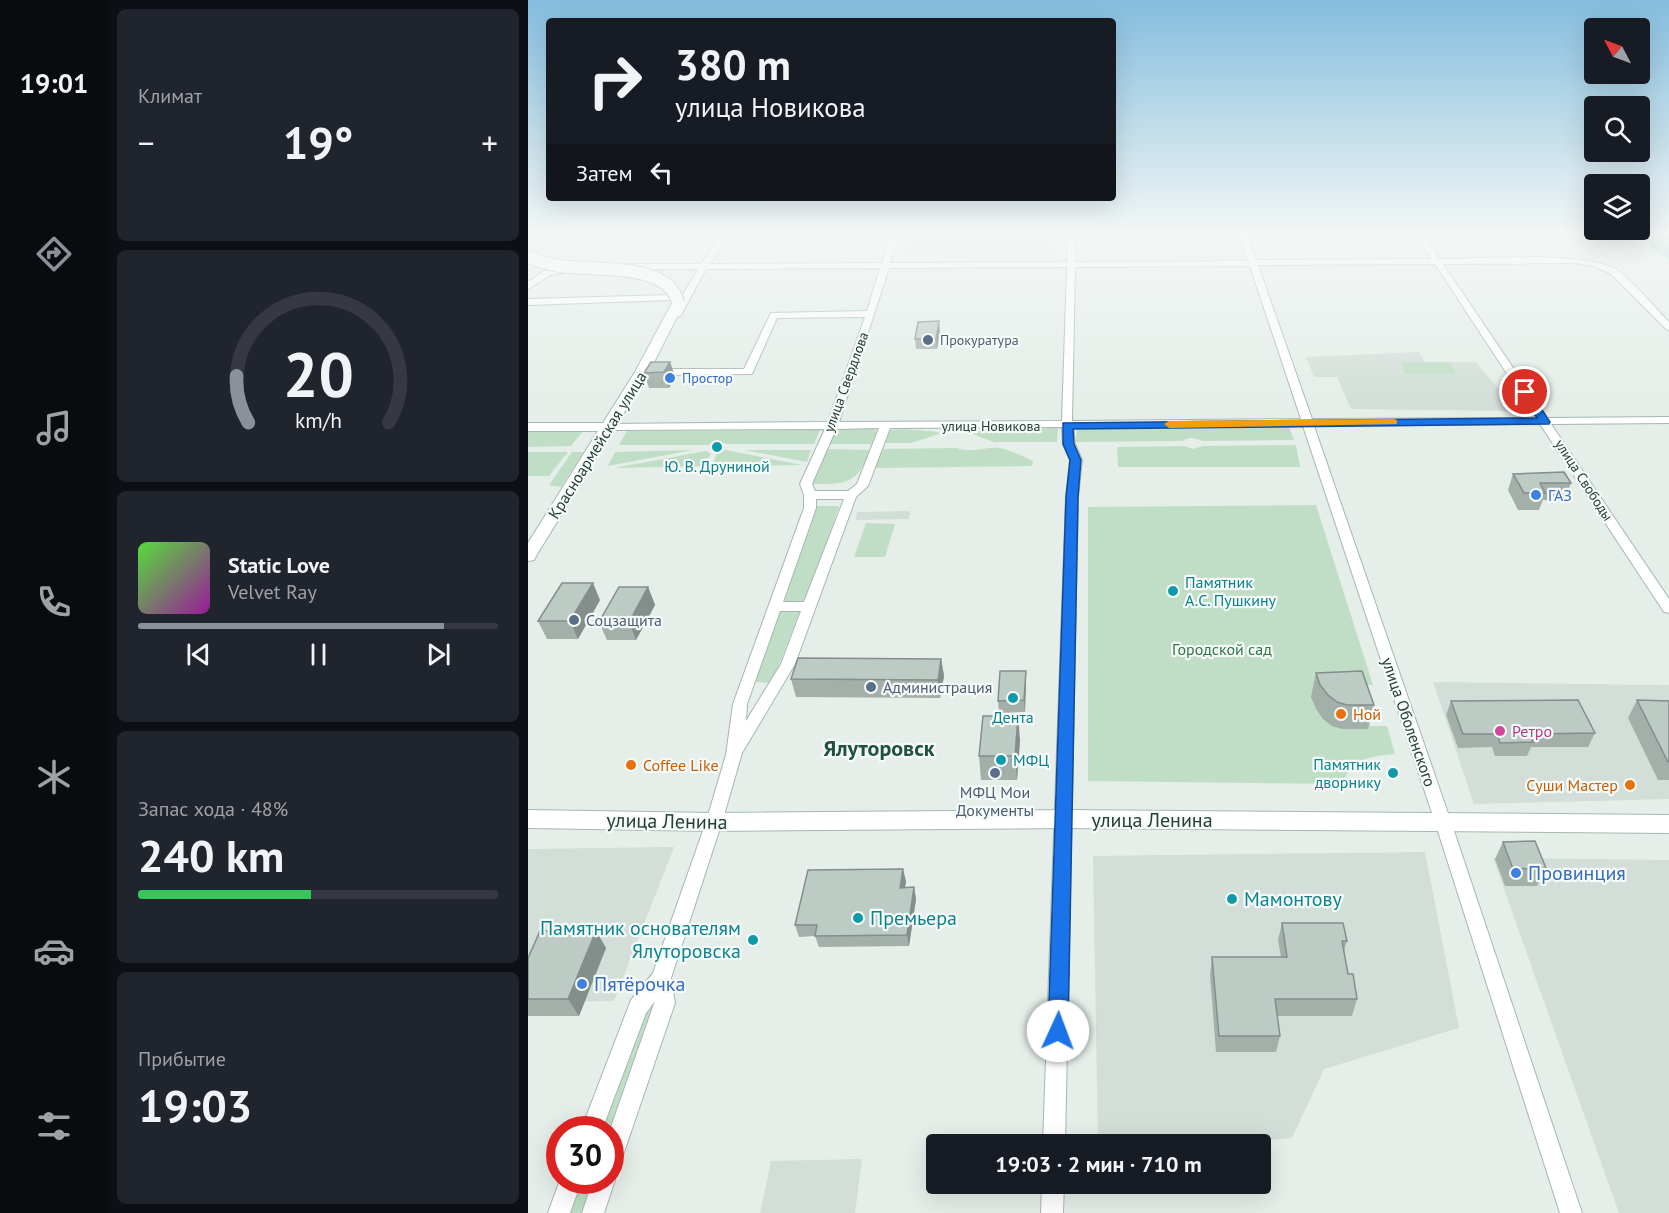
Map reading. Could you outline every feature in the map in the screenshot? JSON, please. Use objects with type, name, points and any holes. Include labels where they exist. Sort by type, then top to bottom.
[{"type":"main road","points":[[674,301],[676,290]]},
{"type":"main road","name":"Красноармейская улица","points":[[528,556],[642,372],[664,332],[674,301]]},
{"type":"main road","name":"улица Новикова","points":[[528,427],[608,427]]},
{"type":"main road","name":"улица Ленина","points":[[528,819],[714,822],[1065,819],[1669,824]]},
{"type":"street","name":"Красноармейская улица","points":[[664,332],[670,327],[689,290]]},
{"type":"street","name":"улица Свердлова","points":[[596,1116],[638,1007],[661,978],[714,822],[734,755],[740,704],[810,508],[810,495],[806,484],[832,426],[878,290]]},
{"type":"street","points":[[1054,1134],[1065,819],[1072,497],[1076,460],[1069,444],[1067,425],[1071,290]]},
{"type":"street","name":"улица Оболенского","points":[[1263,290],[1443,822],[1571,1213]]},
{"type":"street","name":"улица Свободы","points":[[1455,290],[1669,609]]},
{"type":"street","points":[[1632,290],[1669,327]]},
{"type":"street","points":[[528,302],[674,301]]},
{"type":"street","points":[[642,372],[748,372],[774,315],[871,314]]},
{"type":"street","name":"улица Новикова","points":[[608,427],[1669,420]]},
{"type":"street","name":"улица Свердлова","points":[[734,755],[788,664],[851,495],[861,486],[885,426]]},
{"type":"street","points":[[810,495],[851,495]]},
{"type":"street","points":[[775,606],[809,607]]},
{"type":"street","name":"улица Свердлова","points":[[624,1120],[665,1003],[661,978]]},
{"type":"street","points":[[559,1213],[566,1194]]},
{"type":"street","points":[[593,1213],[599,1194]]},
{"type":"street","points":[[1052,1213],[1053,1194]]},
{"type":"shaded area","points":[[1419,352],[1425,362],[1476,362],[1517,411],[1351,409],[1337,377],[1314,377],[1306,357]]},
{"type":"shaded area","points":[[910,511],[909,519],[856,520],[857,512]]},
{"type":"shaded area","points":[[1433,682],[1669,685],[1669,799],[1474,804]]},
{"type":"shaded area","points":[[674,847],[614,1001],[528,1002],[528,849]]},
{"type":"shaded area","points":[[1425,852],[1459,1028],[1324,1069],[1292,1138],[1271,1140],[1271,1134],[1098,1134],[1093,856]]},
{"type":"shaded area","points":[[1493,858],[1669,860],[1669,1213],[1619,1213]]},
{"type":"shaded area","points":[[862,1159],[855,1213],[760,1213],[771,1161]]},
{"type":"green space","points":[[1400,362],[1450,362],[1456,374],[1405,374]]},
{"type":"green space","points":[[1289,427],[1294,440],[1202,441],[1190,438],[1183,441],[1076,442],[1077,430],[1082,428]]},
{"type":"green space","points":[[1058,428],[1057,442],[994,442],[973,434],[973,431]]},
{"type":"green space","points":[[834,429],[874,429],[877,432],[873,444],[826,444]]},
{"type":"green space","points":[[528,430],[584,430],[571,446],[528,447]]},
{"type":"green space","points":[[820,430],[814,444],[727,444],[719,442],[708,445],[619,445],[627,431]]},
{"type":"green space","points":[[886,430],[938,432],[939,434],[911,443],[881,443]]},
{"type":"green space","points":[[1296,445],[1300,467],[1118,467],[1117,447],[1184,446],[1193,449],[1203,446]]},
{"type":"green space","points":[[957,448],[962,450],[1004,449],[1033,461],[1032,466],[875,468],[879,449]]},
{"type":"green space","points":[[824,449],[870,450],[861,470],[849,480],[813,484]]},
{"type":"green space","points":[[693,450],[608,466],[615,452]]},
{"type":"green space","points":[[725,450],[802,465],[712,466],[717,453]]},
{"type":"green space","points":[[745,450],[811,450],[807,462]]},
{"type":"green space","points":[[706,451],[711,454],[704,466],[614,468]]},
{"type":"green space","points":[[528,452],[568,452],[549,476],[528,476]]},
{"type":"green space","points":[[572,452],[584,452],[561,487],[549,485]]},
{"type":"green space","name":"Городской сад","points":[[1316,505],[1373,685],[1356,685],[1370,726],[1387,726],[1395,754],[1370,758],[1356,764],[1346,775],[1343,784],[1088,781],[1088,507]]},
{"type":"green space","points":[[816,506],[839,506],[807,601],[781,601]]},
{"type":"green space","points":[[866,523],[895,524],[885,557],[854,557]]},
{"type":"green space","points":[[778,611],[800,611],[772,683],[754,682]]},
{"type":"green space","points":[[640,1007],[660,1008],[616,1116],[601,1116]]},
{"type":"green space","points":[[570,1194],[594,1194],[587,1213],[563,1213]]},
{"type":"building","points":[[939,321],[936,339],[915,339],[918,322]]},
{"type":"building","points":[[651,362],[670,362],[664,372],[644,373]]},
{"type":"building","points":[[1564,472],[1571,483],[1540,483],[1545,493],[1524,493],[1513,474]]},
{"type":"building","points":[[562,583],[593,583],[570,621],[538,621]]},
{"type":"building","points":[[619,587],[648,587],[629,622],[599,622]]},
{"type":"building","points":[[798,658],[941,659],[938,680],[791,679]]},
{"type":"building","points":[[1000,671],[1026,671],[1024,700],[998,701]]},
{"type":"building","points":[[1362,671],[1374,705],[1347,705],[1337,702],[1320,685],[1316,673]]},
{"type":"building","points":[[1578,700],[1595,733],[1529,734],[1533,742],[1500,743],[1497,734],[1463,734],[1451,701]]},
{"type":"building","points":[[1637,700],[1669,701],[1669,762],[1668,762]]},
{"type":"building","points":[[983,716],[1018,716],[1015,756],[979,756]]},
{"type":"building","points":[[1535,841],[1546,868],[1513,869],[1503,842]]},
{"type":"building","name":"Премьера","points":[[903,869],[900,888],[914,887],[907,935],[815,936],[817,925],[795,925],[808,870]]},
{"type":"building","points":[[1282,923],[1343,923],[1347,941],[1342,941],[1348,974],[1353,974],[1357,999],[1275,999],[1280,1036],[1219,1036],[1212,957],[1287,957]]},
{"type":"building","points":[[540,931],[596,931],[568,999],[528,999],[528,958]]},
{"type":"slow traffic","points":[[1169,424],[1394,422]]},
{"type":"place","name":"Прокуратура","points":[[928,340]]},
{"type":"place","name":"Простор","points":[[670,378]]},
{"type":"place","name":"Ю. В. Друниной","points":[[717,447]]},
{"type":"place","name":"ГАЗ","points":[[1536,495]]},
{"type":"place","name":"Памятник А.С. Пушкину","points":[[1173,591]]},
{"type":"place","name":"Соцзащита","points":[[574,620]]},
{"type":"place","name":"Администрация","points":[[871,687]]},
{"type":"place","name":"Дента","points":[[1013,698]]},
{"type":"place","name":"Ной","points":[[1341,714]]},
{"type":"place","name":"Ретро","points":[[1500,731]]},
{"type":"place","name":"МФЦ","points":[[1001,760]]},
{"type":"place","name":"Coffee Like","points":[[631,765]]},
{"type":"place","name":"МФЦ Мои Документы","points":[[995,773]]},
{"type":"place","name":"Памятник дворнику","points":[[1393,773]]},
{"type":"place","name":"Суши Мастер","points":[[1630,785]]},
{"type":"place","name":"Провинция","points":[[1516,873]]},
{"type":"place","name":"Мамонтову","points":[[1232,899]]},
{"type":"place","name":"Премьера","points":[[858,918]]},
{"type":"place","name":"Памятник основателям Ялуторовска","points":[[753,940]]},
{"type":"place","name":"Пятёрочка","points":[[582,984]]},
{"type":"district","name":"Ялуторовск","points":[[879,748]]},
{"type":"route","points":[[1058,1031],[1072,497],[1076,460],[1069,444],[1067,425],[1545,422],[1525,392]]}]
